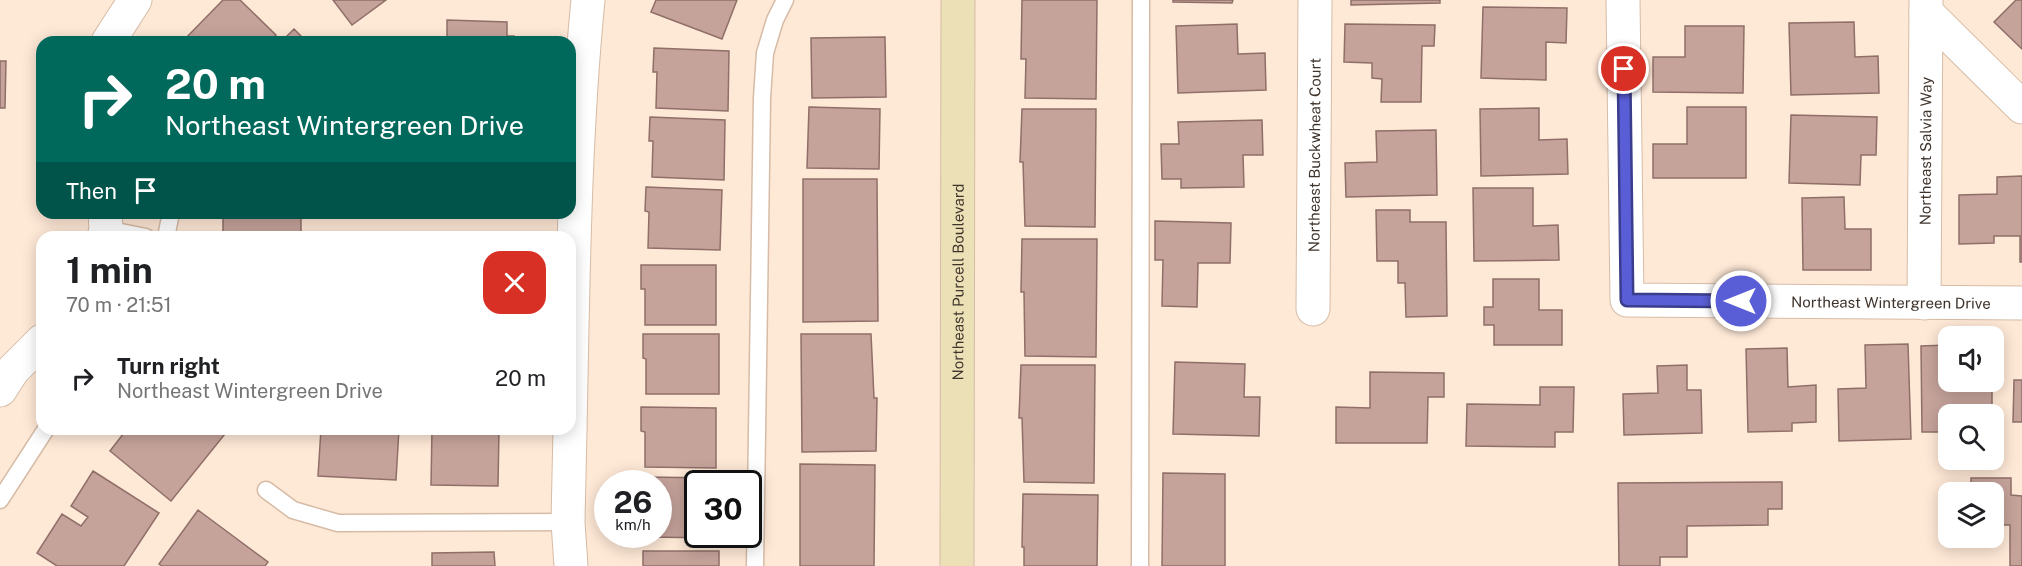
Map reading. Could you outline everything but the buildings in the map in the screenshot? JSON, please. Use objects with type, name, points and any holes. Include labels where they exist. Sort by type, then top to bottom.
[{"type":"street","points":[[112,36],[135,0]]},
{"type":"street","points":[[576,180],[588,0]]},
{"type":"street","name":"Northeast Purcell Boulevard","points":[[957,566],[958,0]]},
{"type":"street","name":"Northeast Buckwheat Court","points":[[1313,309],[1315,0]]},
{"type":"street","name":"Northeast Wintergreen Drive","points":[[1623,0],[1627,300],[2022,303]]},
{"type":"street","points":[[1926,6],[2022,107]]},
{"type":"street","name":"Northeast Salvia Way","points":[[1924,303],[1926,6]]},
{"type":"street","points":[[0,390],[13,370],[36,346]]},
{"type":"street","points":[[570,435],[568,522],[571,566]]},
{"type":"lane","points":[[755,566],[762,98],[765,53],[775,20],[785,0]]},
{"type":"lane","points":[[1140,566],[1141,0]]},
{"type":"lane","points":[[105,226],[124,231]]},
{"type":"lane","points":[[0,500],[42,435]]},
{"type":"lane","points":[[266,490],[293,510],[338,523],[568,522]]},
{"type":"route","points":[[1624,69],[1627,300],[1741,301]]}]
